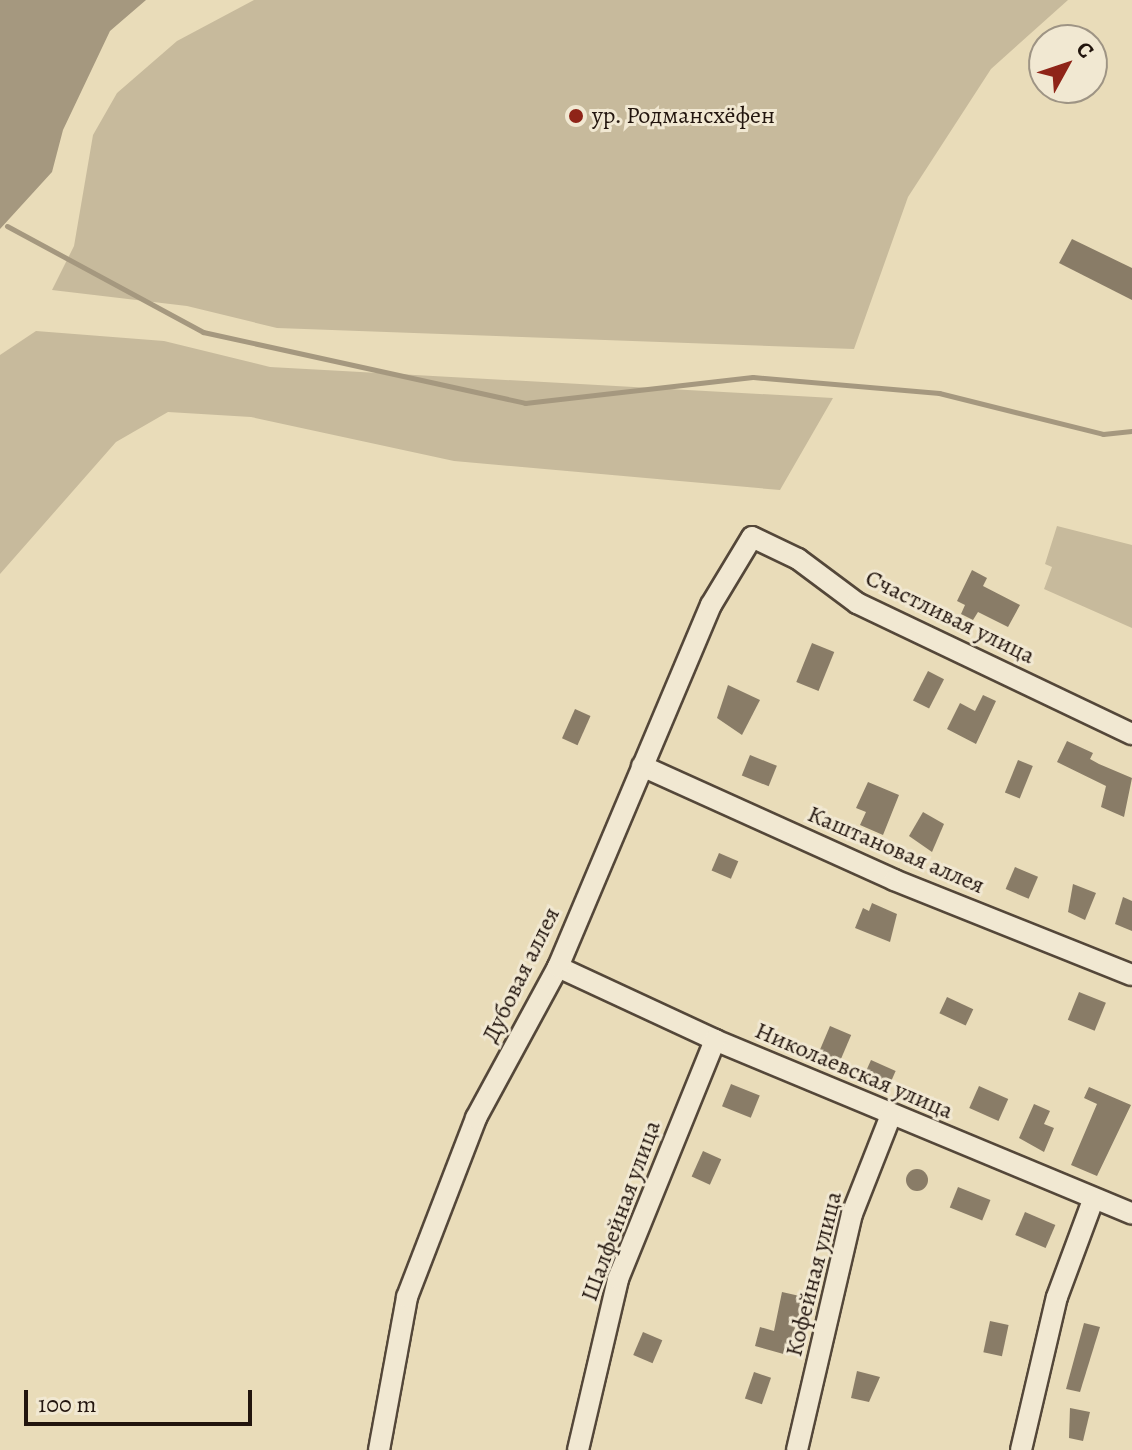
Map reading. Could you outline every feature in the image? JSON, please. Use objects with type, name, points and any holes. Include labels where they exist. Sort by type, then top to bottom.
[{"type":"street","name":"Счастливая улица","points":[[752,537],[798,559],[857,603],[1132,734]]},
{"type":"street","name":"Дубовая аллея","points":[[379,1450],[407,1297],[476,1118],[558,967],[711,605],[752,537]]},
{"type":"street","name":"Каштановая аллея","points":[[642,766],[894,880],[1132,975]]},
{"type":"street","name":"Николаевская улица","points":[[558,967],[715,1040],[1132,1214]]},
{"type":"street","name":"Шалфейная улица","points":[[578,1450],[618,1279],[715,1040]]},
{"type":"street","name":"Кофейная улица","points":[[797,1450],[852,1214],[891,1115]]},
{"type":"street","points":[[1021,1450],[1057,1297],[1093,1200]]},
{"type":"shaded area","points":[[0,0],[146,0],[110,31],[63,130],[52,172],[0,229]]},
{"type":"shaded area","points":[[254,0],[1068,0],[1041,24],[1028,24],[1028,36],[991,69],[908,197],[854,349],[277,328],[187,306],[52,290],[74,246],[93,135],[117,93],[177,41]]},
{"type":"shaded area","points":[[36,331],[164,341],[270,367],[833,398],[780,490],[454,461],[251,417],[168,412],[116,442],[0,574],[0,355]]},
{"type":"shaded area","points":[[1057,526],[1132,545],[1132,628],[1044,589],[1052,567],[1045,564]]},
{"type":"building","points":[[1072,239],[1132,268],[1132,300],[1059,263]]},
{"type":"building","points":[[972,570],[987,578],[983,586],[1020,605],[1008,627],[978,612],[973,620],[961,614],[965,605],[957,601]]},
{"type":"building","points":[[812,643],[834,652],[819,691],[796,682]]},
{"type":"building","points":[[928,671],[944,679],[929,709],[913,700]]},
{"type":"building","points":[[728,685],[760,700],[742,735],[717,718]]},
{"type":"building","points":[[983,695],[996,701],[976,744],[947,729],[960,703],[975,711]]},
{"type":"building","points":[[575,709],[591,716],[578,745],[562,738]]},
{"type":"building","points":[[1067,741],[1093,753],[1090,759],[1132,778],[1124,817],[1101,807],[1106,786],[1057,762]]},
{"type":"building","points":[[750,755],[777,766],[769,786],[742,775]]},
{"type":"building","points":[[1018,760],[1033,766],[1020,798],[1005,792]]},
{"type":"building","points":[[868,782],[899,795],[883,835],[860,825],[866,812],[856,808]]},
{"type":"building","points":[[923,812],[944,824],[932,852],[909,836]]},
{"type":"building","points":[[719,853],[738,861],[731,879],[712,870]]},
{"type":"building","points":[[1015,867],[1038,877],[1029,899],[1006,889]]},
{"type":"building","points":[[1073,884],[1096,893],[1085,920],[1068,912]]},
{"type":"building","points":[[1123,897],[1132,901],[1132,931],[1115,924]]},
{"type":"building","points":[[872,903],[897,914],[890,942],[855,928],[863,908],[869,911]]},
{"type":"building","points":[[1079,992],[1106,1003],[1095,1031],[1068,1020]]},
{"type":"building","points":[[947,997],[973,1009],[966,1026],[939,1013]]},
{"type":"building","points":[[830,1026],[851,1035],[838,1065],[817,1056]]},
{"type":"building","points":[[871,1060],[896,1071],[888,1089],[863,1078]]},
{"type":"building","points":[[731,1084],[760,1096],[751,1118],[722,1106]]},
{"type":"building","points":[[979,1086],[1008,1099],[998,1121],[969,1108]]},
{"type":"building","points":[[1089,1087],[1131,1105],[1097,1176],[1071,1165],[1097,1104],[1084,1098]]},
{"type":"building","points":[[1034,1104],[1050,1111],[1044,1124],[1054,1128],[1044,1152],[1019,1138]]},
{"type":"building","points":[[703,1151],[721,1159],[710,1185],[692,1177]]},
{"type":"building","points":[[917,1169],[925,1172],[928,1180],[925,1188],[917,1191],[909,1188],[906,1180],[909,1172]]},
{"type":"building","points":[[958,1187],[990,1200],[982,1221],[950,1207]]},
{"type":"building","points":[[1025,1212],[1055,1225],[1046,1248],[1015,1235]]},
{"type":"building","points":[[782,1292],[804,1297],[787,1355],[755,1346],[760,1327],[774,1331]]},
{"type":"building","points":[[990,1321],[1009,1325],[1002,1356],[983,1352]]},
{"type":"building","points":[[1084,1323],[1100,1327],[1080,1392],[1066,1389]]},
{"type":"building","points":[[643,1332],[662,1340],[653,1363],[633,1355]]},
{"type":"building","points":[[857,1371],[880,1377],[869,1402],[851,1398]]},
{"type":"building","points":[[754,1372],[771,1378],[762,1404],[745,1398]]},
{"type":"building","points":[[1070,1408],[1090,1412],[1083,1441],[1069,1438]]},
{"type":"waterway","points":[[7,226],[203,332],[525,403],[753,377],[939,393],[1103,434],[1132,431]]},
{"type":"place","name":"ур. Родмансхёфен","points":[[576,116]]}]
